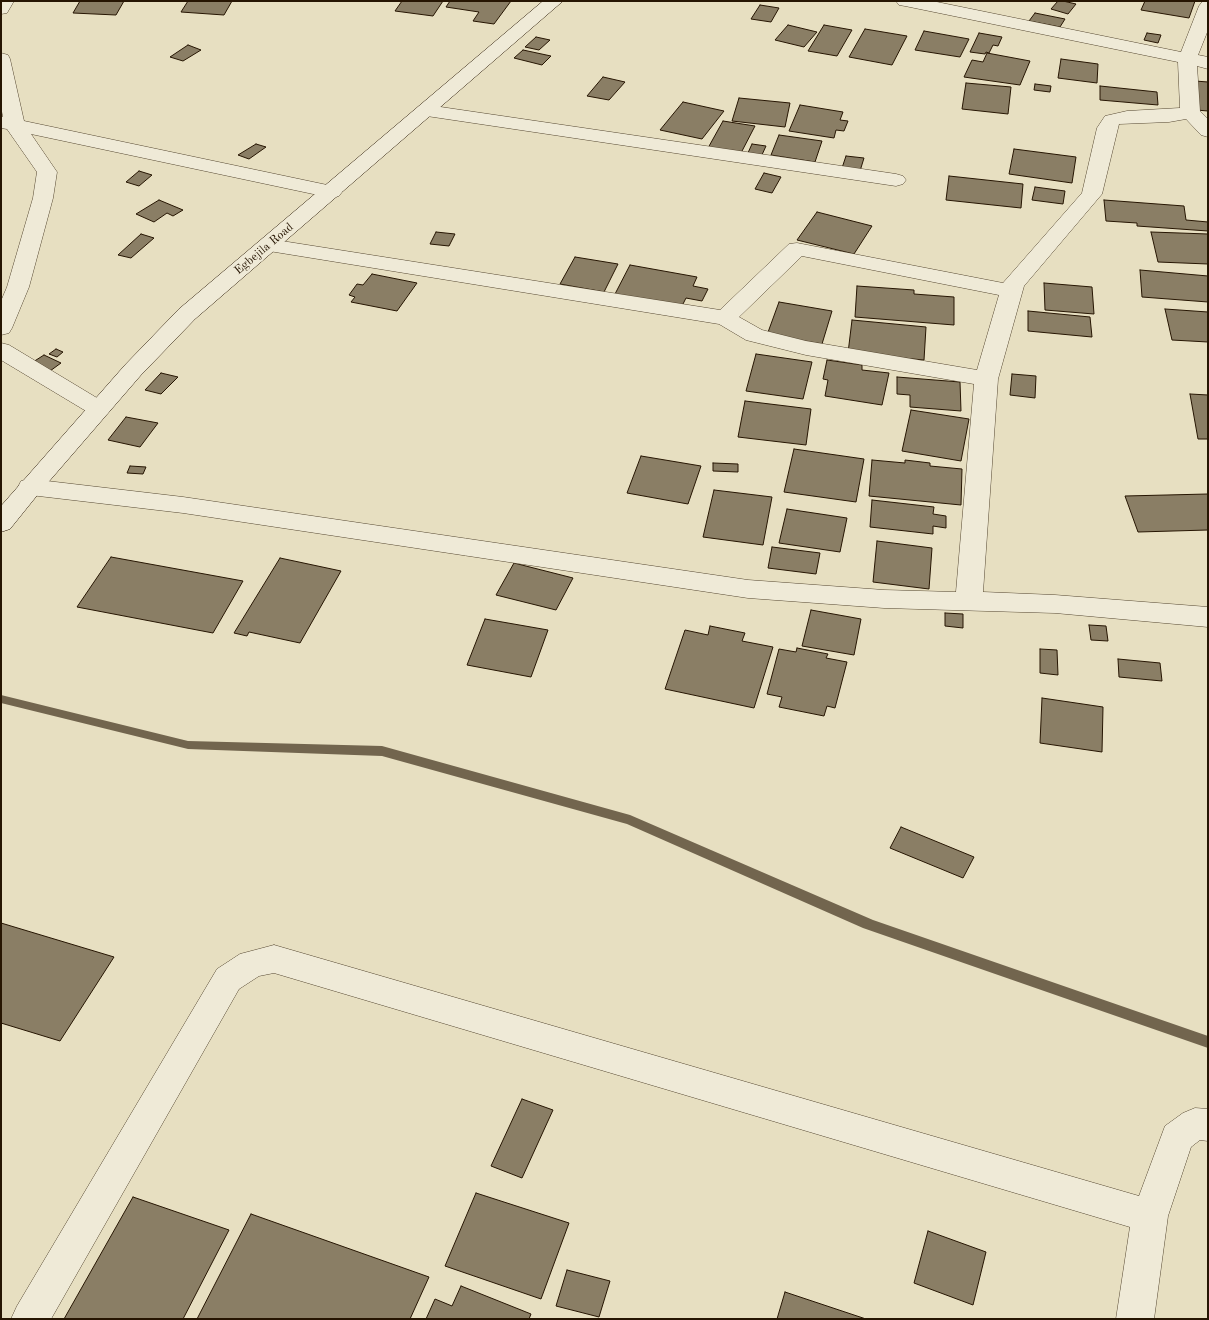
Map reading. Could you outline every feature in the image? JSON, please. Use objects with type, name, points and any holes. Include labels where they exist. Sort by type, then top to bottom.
[{"type":"street","points":[[1,9],[5,1]]},
{"type":"street","name":"Egbejila Road","points":[[1,523],[30,487],[133,370],[187,314],[554,1]]},
{"type":"street","points":[[905,1],[1208,63]]},
{"type":"street","points":[[1208,6],[1187,59],[1190,112],[1208,131]]},
{"type":"street","points":[[1,59],[8,124],[47,172],[43,198],[18,288],[1,328]]},
{"type":"street","points":[[428,110],[896,180]]},
{"type":"street","points":[[969,601],[986,379],[1013,285],[1092,194],[1107,128],[1112,120],[1127,117],[1169,116],[1190,112]]},
{"type":"street","points":[[8,124],[332,192]]},
{"type":"street","points":[[269,245],[725,318],[754,335],[806,348],[986,379]]},
{"type":"street","points":[[725,318],[797,249],[1012,291]]},
{"type":"street","points":[[1,350],[99,409]]},
{"type":"street","points":[[30,487],[193,506],[748,589],[884,599],[1056,604],[1208,617]]},
{"type":"street","points":[[30,1319],[228,979],[251,964],[274,959],[1150,1216]]},
{"type":"street","points":[[1135,1319],[1150,1216],[1176,1136],[1195,1124],[1208,1125]]},
{"type":"building","points":[[80,1],[124,1],[116,15],[73,13]]},
{"type":"building","points":[[188,1],[232,1],[224,15],[181,12]]},
{"type":"building","points":[[402,1],[443,1],[433,16],[395,11]]},
{"type":"building","points":[[450,1],[511,1],[494,24],[473,21],[479,12],[446,7]]},
{"type":"building","points":[[1058,1],[1076,4],[1068,14],[1051,9]]},
{"type":"building","points":[[1145,1],[1195,1],[1189,18],[1141,10]]},
{"type":"building","points":[[760,5],[779,8],[771,22],[751,19]]},
{"type":"building","points":[[1035,13],[1065,19],[1060,27],[1029,21]]},
{"type":"building","points":[[788,25],[817,32],[804,47],[775,40]]},
{"type":"building","points":[[824,25],[852,30],[837,56],[808,51]]},
{"type":"building","points":[[865,29],[907,36],[892,65],[849,57]]},
{"type":"building","points":[[924,31],[969,39],[960,57],[915,50]]},
{"type":"building","points":[[979,33],[1002,37],[998,46],[993,45],[989,53],[970,52]]},
{"type":"building","points":[[1147,33],[1161,35],[1158,43],[1144,40]]},
{"type":"building","points":[[536,37],[550,40],[539,50],[525,47]]},
{"type":"building","points":[[188,45],[201,50],[183,61],[170,57]]},
{"type":"building","points":[[523,50],[551,56],[542,65],[514,58]]},
{"type":"building","points":[[987,53],[1030,61],[1020,85],[964,77],[972,60],[983,62]]},
{"type":"building","points":[[1061,59],[1098,64],[1097,83],[1058,78]]},
{"type":"building","points":[[603,77],[625,82],[609,100],[587,96]]},
{"type":"building","points":[[1195,81],[1208,82],[1208,111],[1196,110]]},
{"type":"building","points":[[966,83],[1011,87],[1008,114],[962,109]]},
{"type":"building","points":[[1035,84],[1051,86],[1050,92],[1034,90]]},
{"type":"building","points":[[1100,86],[1157,92],[1158,105],[1100,100]]},
{"type":"building","points":[[739,98],[790,103],[785,127],[732,121]]},
{"type":"building","points":[[683,102],[724,111],[702,139],[660,130]]},
{"type":"building","points":[[800,105],[843,112],[840,120],[848,121],[844,131],[836,130],[834,138],[789,131]]},
{"type":"building","points":[[723,121],[755,126],[741,153],[708,148]]},
{"type":"building","points":[[779,135],[822,141],[815,162],[771,155]]},
{"type":"building","points":[[256,144],[266,147],[249,159],[238,155]]},
{"type":"building","points":[[752,144],[766,146],[761,157],[747,155]]},
{"type":"building","points":[[1014,149],[1076,157],[1072,183],[1009,174]]},
{"type":"building","points":[[846,156],[864,158],[860,171],[842,168]]},
{"type":"building","points":[[139,171],[152,175],[139,186],[126,182]]},
{"type":"building","points":[[764,173],[781,177],[772,193],[755,189]]},
{"type":"building","points":[[949,176],[1023,184],[1021,208],[946,200]]},
{"type":"building","points":[[1035,187],[1065,191],[1063,204],[1032,200]]},
{"type":"building","points":[[159,200],[183,210],[173,216],[167,213],[154,222],[136,214]]},
{"type":"building","points":[[1104,200],[1184,206],[1186,220],[1208,222],[1208,231],[1137,226],[1137,223],[1106,221]]},
{"type":"building","points":[[817,212],[872,226],[854,254],[797,240]]},
{"type":"building","points":[[436,232],[455,234],[449,246],[430,244]]},
{"type":"building","points":[[1151,232],[1208,234],[1208,264],[1158,262]]},
{"type":"building","points":[[141,234],[154,238],[131,258],[118,255]]},
{"type":"building","points":[[575,257],[618,264],[604,292],[560,284]]},
{"type":"building","points":[[630,265],[697,277],[693,286],[708,289],[702,301],[686,298],[682,306],[615,294]]},
{"type":"building","points":[[1140,270],[1208,276],[1208,302],[1142,297]]},
{"type":"building","points":[[372,274],[417,283],[397,311],[351,302],[355,297],[349,295],[357,284],[363,285]]},
{"type":"building","points":[[1044,283],[1092,287],[1094,314],[1045,310]]},
{"type":"building","points":[[857,286],[914,290],[914,294],[954,297],[954,325],[855,317]]},
{"type":"building","points":[[779,302],[832,311],[822,344],[767,335]]},
{"type":"building","points":[[1165,309],[1208,312],[1208,342],[1172,340]]},
{"type":"building","points":[[1028,311],[1090,317],[1092,337],[1028,331]]},
{"type":"building","points":[[852,320],[926,327],[924,360],[848,353]]},
{"type":"building","points":[[56,349],[63,352],[57,357],[49,354]]},
{"type":"building","points":[[756,354],[812,362],[803,399],[746,391]]},
{"type":"building","points":[[44,355],[61,363],[50,371],[33,362]]},
{"type":"building","points":[[827,360],[862,365],[862,370],[889,373],[882,405],[825,396],[828,380],[823,379]]},
{"type":"building","points":[[161,373],[178,377],[161,394],[145,390]]},
{"type":"building","points":[[1012,374],[1036,376],[1035,398],[1010,395]]},
{"type":"building","points":[[897,377],[960,382],[961,411],[910,407],[910,395],[897,394]]},
{"type":"building","points":[[1190,394],[1208,395],[1208,439],[1198,439]]},
{"type":"building","points":[[745,401],[811,409],[806,445],[738,437]]},
{"type":"building","points":[[911,410],[969,419],[961,461],[902,451]]},
{"type":"building","points":[[126,417],[158,423],[140,447],[108,440]]},
{"type":"building","points":[[794,449],[864,459],[856,502],[784,492]]},
{"type":"building","points":[[641,456],[701,466],[688,504],[627,493]]},
{"type":"building","points":[[872,460],[905,463],[905,460],[930,463],[930,466],[962,469],[961,505],[869,496]]},
{"type":"building","points":[[713,463],[738,464],[738,472],[713,471]]},
{"type":"building","points":[[130,466],[146,467],[143,474],[127,473]]},
{"type":"building","points":[[714,490],[772,497],[763,545],[703,537]]},
{"type":"building","points":[[1208,494],[1208,530],[1138,532],[1125,496]]},
{"type":"building","points":[[872,500],[934,507],[933,514],[946,516],[946,528],[933,526],[933,534],[870,527]]},
{"type":"building","points":[[787,509],[847,518],[840,552],[779,543]]},
{"type":"building","points":[[877,541],[932,548],[929,589],[873,582]]},
{"type":"building","points":[[772,547],[820,553],[816,574],[768,568]]},
{"type":"building","points":[[111,557],[243,581],[213,633],[77,607]]},
{"type":"building","points":[[280,558],[341,571],[300,643],[249,632],[247,636],[234,633]]},
{"type":"building","points":[[514,563],[573,578],[556,610],[496,595]]},
{"type":"building","points":[[811,610],[861,619],[854,655],[802,646]]},
{"type":"building","points":[[945,613],[963,614],[963,628],[945,626]]},
{"type":"building","points":[[485,619],[548,630],[531,677],[467,665]]},
{"type":"building","points":[[1089,625],[1106,626],[1108,641],[1091,640]]},
{"type":"building","points":[[710,626],[745,633],[742,641],[773,647],[754,708],[665,689],[685,630],[708,635]]},
{"type":"building","points":[[797,648],[828,654],[826,658],[847,662],[835,708],[827,706],[824,716],[779,707],[782,697],[767,694],[779,649],[796,652]]},
{"type":"building","points":[[1040,649],[1057,650],[1058,675],[1040,673]]},
{"type":"building","points":[[1118,659],[1160,663],[1162,681],[1119,677]]},
{"type":"building","points":[[1042,698],[1103,707],[1102,752],[1040,743]]},
{"type":"building","points":[[901,827],[974,857],[963,878],[890,848]]},
{"type":"building","points":[[1,923],[114,957],[60,1041],[1,1023]]},
{"type":"building","points":[[522,1099],[553,1110],[522,1178],[491,1166]]},
{"type":"building","points":[[476,1193],[569,1223],[541,1299],[445,1266]]},
{"type":"building","points":[[133,1197],[229,1230],[183,1319],[64,1319]]},
{"type":"building","points":[[251,1214],[429,1277],[410,1319],[197,1319]]},
{"type":"building","points":[[928,1231],[986,1252],[973,1305],[914,1283]]},
{"type":"building","points":[[567,1270],[610,1281],[599,1317],[556,1306]]},
{"type":"building","points":[[461,1286],[531,1314],[529,1319],[426,1319],[435,1299],[452,1306]]},
{"type":"building","points":[[785,1292],[866,1319],[777,1319]]},
{"type":"waterway","points":[[1,699],[188,745],[382,751],[630,820],[868,924],[1208,1042]]}]
